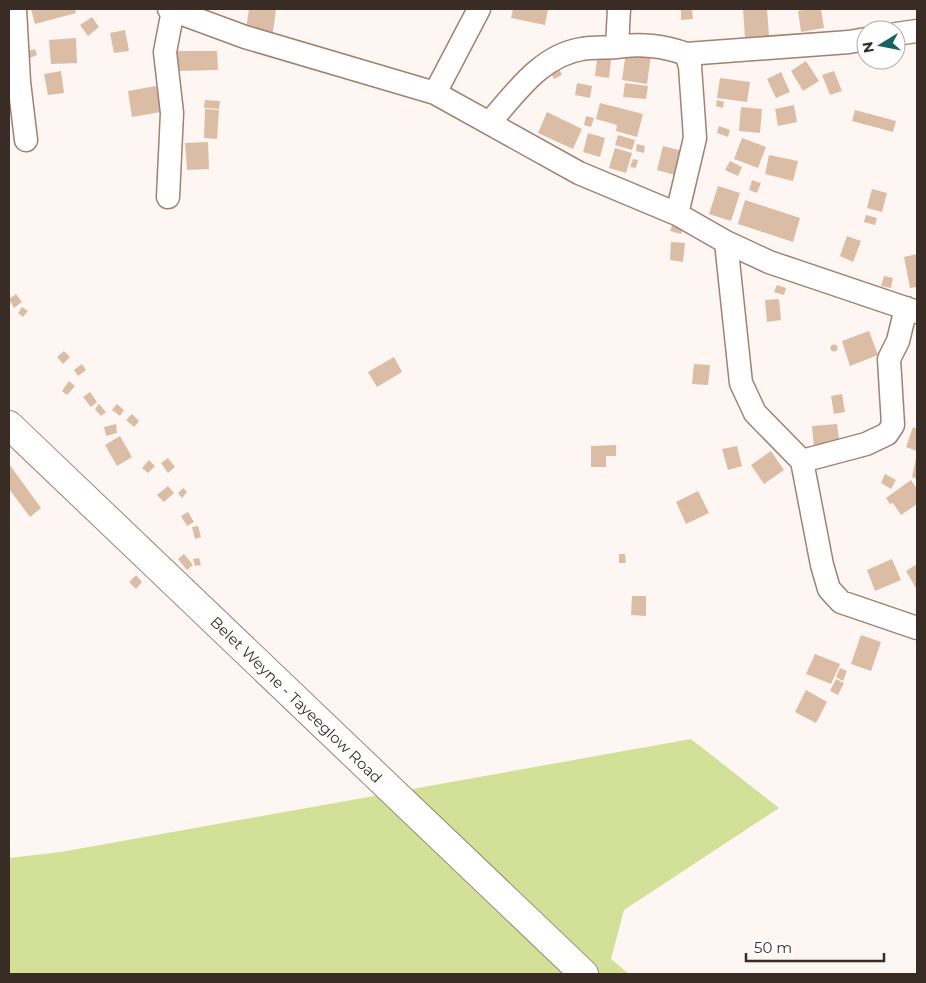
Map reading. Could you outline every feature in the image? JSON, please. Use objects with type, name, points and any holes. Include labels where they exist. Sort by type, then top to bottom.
[{"type":"main road","name":"Belet Weyne - Tayeeglow Road","points":[[9,425],[584,974]]},
{"type":"street","points":[[15,9],[19,82],[26,140]]},
{"type":"street","points":[[435,93],[479,9]]},
{"type":"street","points":[[617,47],[618,9]]},
{"type":"street","points":[[168,197],[172,113],[165,52],[171,10],[210,15],[245,37],[435,93],[578,173],[677,214],[726,242],[769,262],[912,310],[890,359],[893,425],[888,434],[866,444],[802,462]]},
{"type":"street","points":[[489,123],[536,72],[559,56],[581,49],[617,47],[631,44],[675,50],[686,54],[856,41]]},
{"type":"street","points":[[677,214],[696,138],[690,66],[686,54]]},
{"type":"street","points":[[726,242],[741,383],[755,413],[802,462],[828,589],[841,602],[917,628]]},
{"type":"green space","points":[[691,739],[779,808],[624,910],[611,959],[629,974],[9,974],[9,858],[61,852]]},
{"type":"building","points":[[31,9],[75,9],[76,13],[35,24]]},
{"type":"building","points":[[249,9],[276,9],[273,32],[246,29]]},
{"type":"building","points":[[513,9],[548,9],[545,25],[511,18]]},
{"type":"building","points":[[692,9],[693,19],[681,20],[681,10]]},
{"type":"building","points":[[743,9],[767,9],[769,36],[745,38]]},
{"type":"building","points":[[821,9],[824,28],[801,32],[798,11]]},
{"type":"building","points":[[92,17],[99,27],[88,36],[80,25]]},
{"type":"building","points":[[125,30],[129,51],[114,53],[110,33]]},
{"type":"building","points":[[76,38],[77,63],[51,64],[49,40]]},
{"type":"building","points":[[35,49],[37,55],[30,58],[28,51]]},
{"type":"building","points":[[176,51],[217,51],[218,70],[176,71]]},
{"type":"building","points":[[598,51],[612,52],[609,78],[595,76]]},
{"type":"building","points":[[626,51],[651,55],[647,84],[622,80]]},
{"type":"building","points":[[806,61],[819,81],[803,91],[791,71]]},
{"type":"building","points":[[556,63],[562,75],[554,79],[548,68]]},
{"type":"building","points":[[61,71],[64,93],[48,95],[44,74]]},
{"type":"building","points":[[834,71],[842,91],[830,95],[822,75]]},
{"type":"building","points":[[781,72],[790,92],[776,98],[767,79]]},
{"type":"building","points":[[720,78],[750,82],[747,102],[717,98]]},
{"type":"building","points":[[577,83],[592,86],[590,98],[575,95]]},
{"type":"building","points":[[625,83],[648,86],[646,99],[623,97]]},
{"type":"building","points":[[156,86],[161,112],[132,117],[128,91]]},
{"type":"building","points":[[205,100],[220,101],[219,109],[204,108]]},
{"type":"building","points":[[717,100],[724,102],[723,108],[716,106]]},
{"type":"building","points":[[600,103],[643,114],[637,137],[616,131],[617,125],[596,119]]},
{"type":"building","points":[[794,105],[797,122],[778,126],[775,109]]},
{"type":"building","points":[[741,107],[762,109],[760,133],[739,131]]},
{"type":"building","points":[[205,109],[219,110],[217,139],[204,138]]},
{"type":"building","points":[[855,110],[896,121],[893,132],[852,121]]},
{"type":"building","points":[[547,112],[582,129],[573,149],[538,133]]},
{"type":"building","points":[[586,116],[594,118],[591,127],[584,125]]},
{"type":"building","points":[[719,126],[730,130],[728,137],[717,133]]},
{"type":"building","points":[[588,133],[605,138],[600,157],[583,152]]},
{"type":"building","points":[[618,135],[635,140],[632,150],[615,145]]},
{"type":"building","points":[[742,138],[766,147],[758,168],[734,159]]},
{"type":"building","points":[[208,142],[209,169],[187,170],[185,143]]},
{"type":"building","points":[[637,144],[645,146],[644,153],[636,151]]},
{"type":"building","points":[[663,146],[686,152],[679,176],[657,170]]},
{"type":"building","points":[[615,148],[632,153],[626,173],[609,168]]},
{"type":"building","points":[[769,155],[798,161],[793,181],[765,174]]},
{"type":"building","points":[[633,159],[638,160],[636,168],[630,167]]},
{"type":"building","points":[[730,161],[742,167],[738,176],[725,170]]},
{"type":"building","points":[[752,180],[761,183],[757,193],[749,190]]},
{"type":"building","points":[[718,186],[740,193],[731,221],[709,214]]},
{"type":"building","points":[[872,189],[887,193],[882,212],[867,208]]},
{"type":"building","points":[[745,200],[800,218],[793,242],[738,224]]},
{"type":"building","points":[[866,215],[877,218],[875,225],[864,222]]},
{"type":"building","points":[[674,220],[685,224],[681,234],[670,231]]},
{"type":"building","points":[[847,236],[861,241],[853,262],[840,256]]},
{"type":"building","points":[[671,242],[685,243],[683,262],[670,260]]},
{"type":"building","points":[[917,254],[917,287],[910,288],[904,257]]},
{"type":"building","points":[[884,276],[893,278],[891,288],[881,286]]},
{"type":"building","points":[[777,285],[786,288],[784,295],[774,292]]},
{"type":"building","points":[[16,294],[22,302],[14,308],[9,299]]},
{"type":"building","points":[[779,299],[781,320],[767,322],[765,300]]},
{"type":"building","points":[[22,307],[28,311],[23,317],[18,313]]},
{"type":"building","points":[[869,331],[878,355],[850,366],[842,341]]},
{"type":"building","points":[[834,344],[838,348],[834,352],[830,348]]},
{"type":"building","points":[[64,351],[70,357],[63,364],[57,357]]},
{"type":"building","points":[[394,357],[402,372],[377,387],[368,372]]},
{"type":"building","points":[[82,364],[86,370],[78,376],[74,370]]},
{"type":"building","points":[[694,364],[710,365],[708,385],[692,384]]},
{"type":"building","points":[[69,381],[75,386],[67,395],[62,391]]},
{"type":"building","points":[[90,392],[97,402],[91,407],[83,397]]},
{"type":"building","points":[[842,394],[845,412],[834,414],[831,396]]},
{"type":"building","points":[[99,404],[106,412],[101,416],[95,409]]},
{"type":"building","points":[[117,404],[124,410],[120,416],[112,410]]},
{"type":"building","points":[[132,414],[139,421],[134,427],[126,420]]},
{"type":"building","points":[[116,424],[117,433],[106,436],[104,427]]},
{"type":"building","points":[[837,424],[840,447],[814,449],[812,426]]},
{"type":"building","points":[[913,427],[917,429],[917,451],[906,447]]},
{"type":"building","points":[[120,436],[132,457],[117,466],[105,445]]},
{"type":"building","points":[[616,445],[616,456],[606,456],[606,467],[591,467],[591,446]]},
{"type":"building","points":[[737,446],[742,466],[728,470],[722,449]]},
{"type":"building","points":[[771,451],[784,470],[764,484],[751,465]]},
{"type":"building","points":[[168,458],[175,467],[168,473],[161,463]]},
{"type":"building","points":[[917,459],[917,479],[912,477]]},
{"type":"building","points":[[149,460],[155,466],[148,473],[142,468]]},
{"type":"building","points":[[9,464],[41,508],[30,517],[9,489]]},
{"type":"building","points":[[885,474],[896,480],[891,489],[881,483]]},
{"type":"building","points":[[911,480],[917,489],[917,504],[901,515],[893,503],[890,504],[886,498]]},
{"type":"building","points":[[168,486],[174,493],[164,502],[157,495]]},
{"type":"building","points":[[183,488],[187,492],[182,498],[178,493]]},
{"type":"building","points":[[698,491],[709,513],[686,524],[676,502]]},
{"type":"building","points":[[188,512],[194,522],[187,526],[181,516]]},
{"type":"building","points":[[198,526],[201,537],[195,539],[192,527]]},
{"type":"building","points":[[184,554],[193,565],[187,570],[178,559]]},
{"type":"building","points":[[619,554],[625,554],[626,563],[619,563]]},
{"type":"building","points":[[199,558],[201,565],[195,566],[193,559]]},
{"type":"building","points":[[892,559],[901,580],[875,591],[867,570]]},
{"type":"building","points":[[917,564],[917,590],[906,571]]},
{"type":"building","points":[[136,575],[142,582],[136,589],[129,582]]},
{"type":"building","points":[[632,596],[646,596],[646,616],[631,615]]},
{"type":"building","points":[[861,635],[881,642],[871,671],[851,664]]},
{"type":"building","points":[[815,654],[840,664],[831,684],[806,674]]},
{"type":"building","points":[[840,668],[847,671],[843,681],[836,677]]},
{"type":"building","points":[[836,679],[844,683],[838,695],[830,691]]},
{"type":"building","points":[[806,690],[827,702],[816,723],[795,712]]}]
